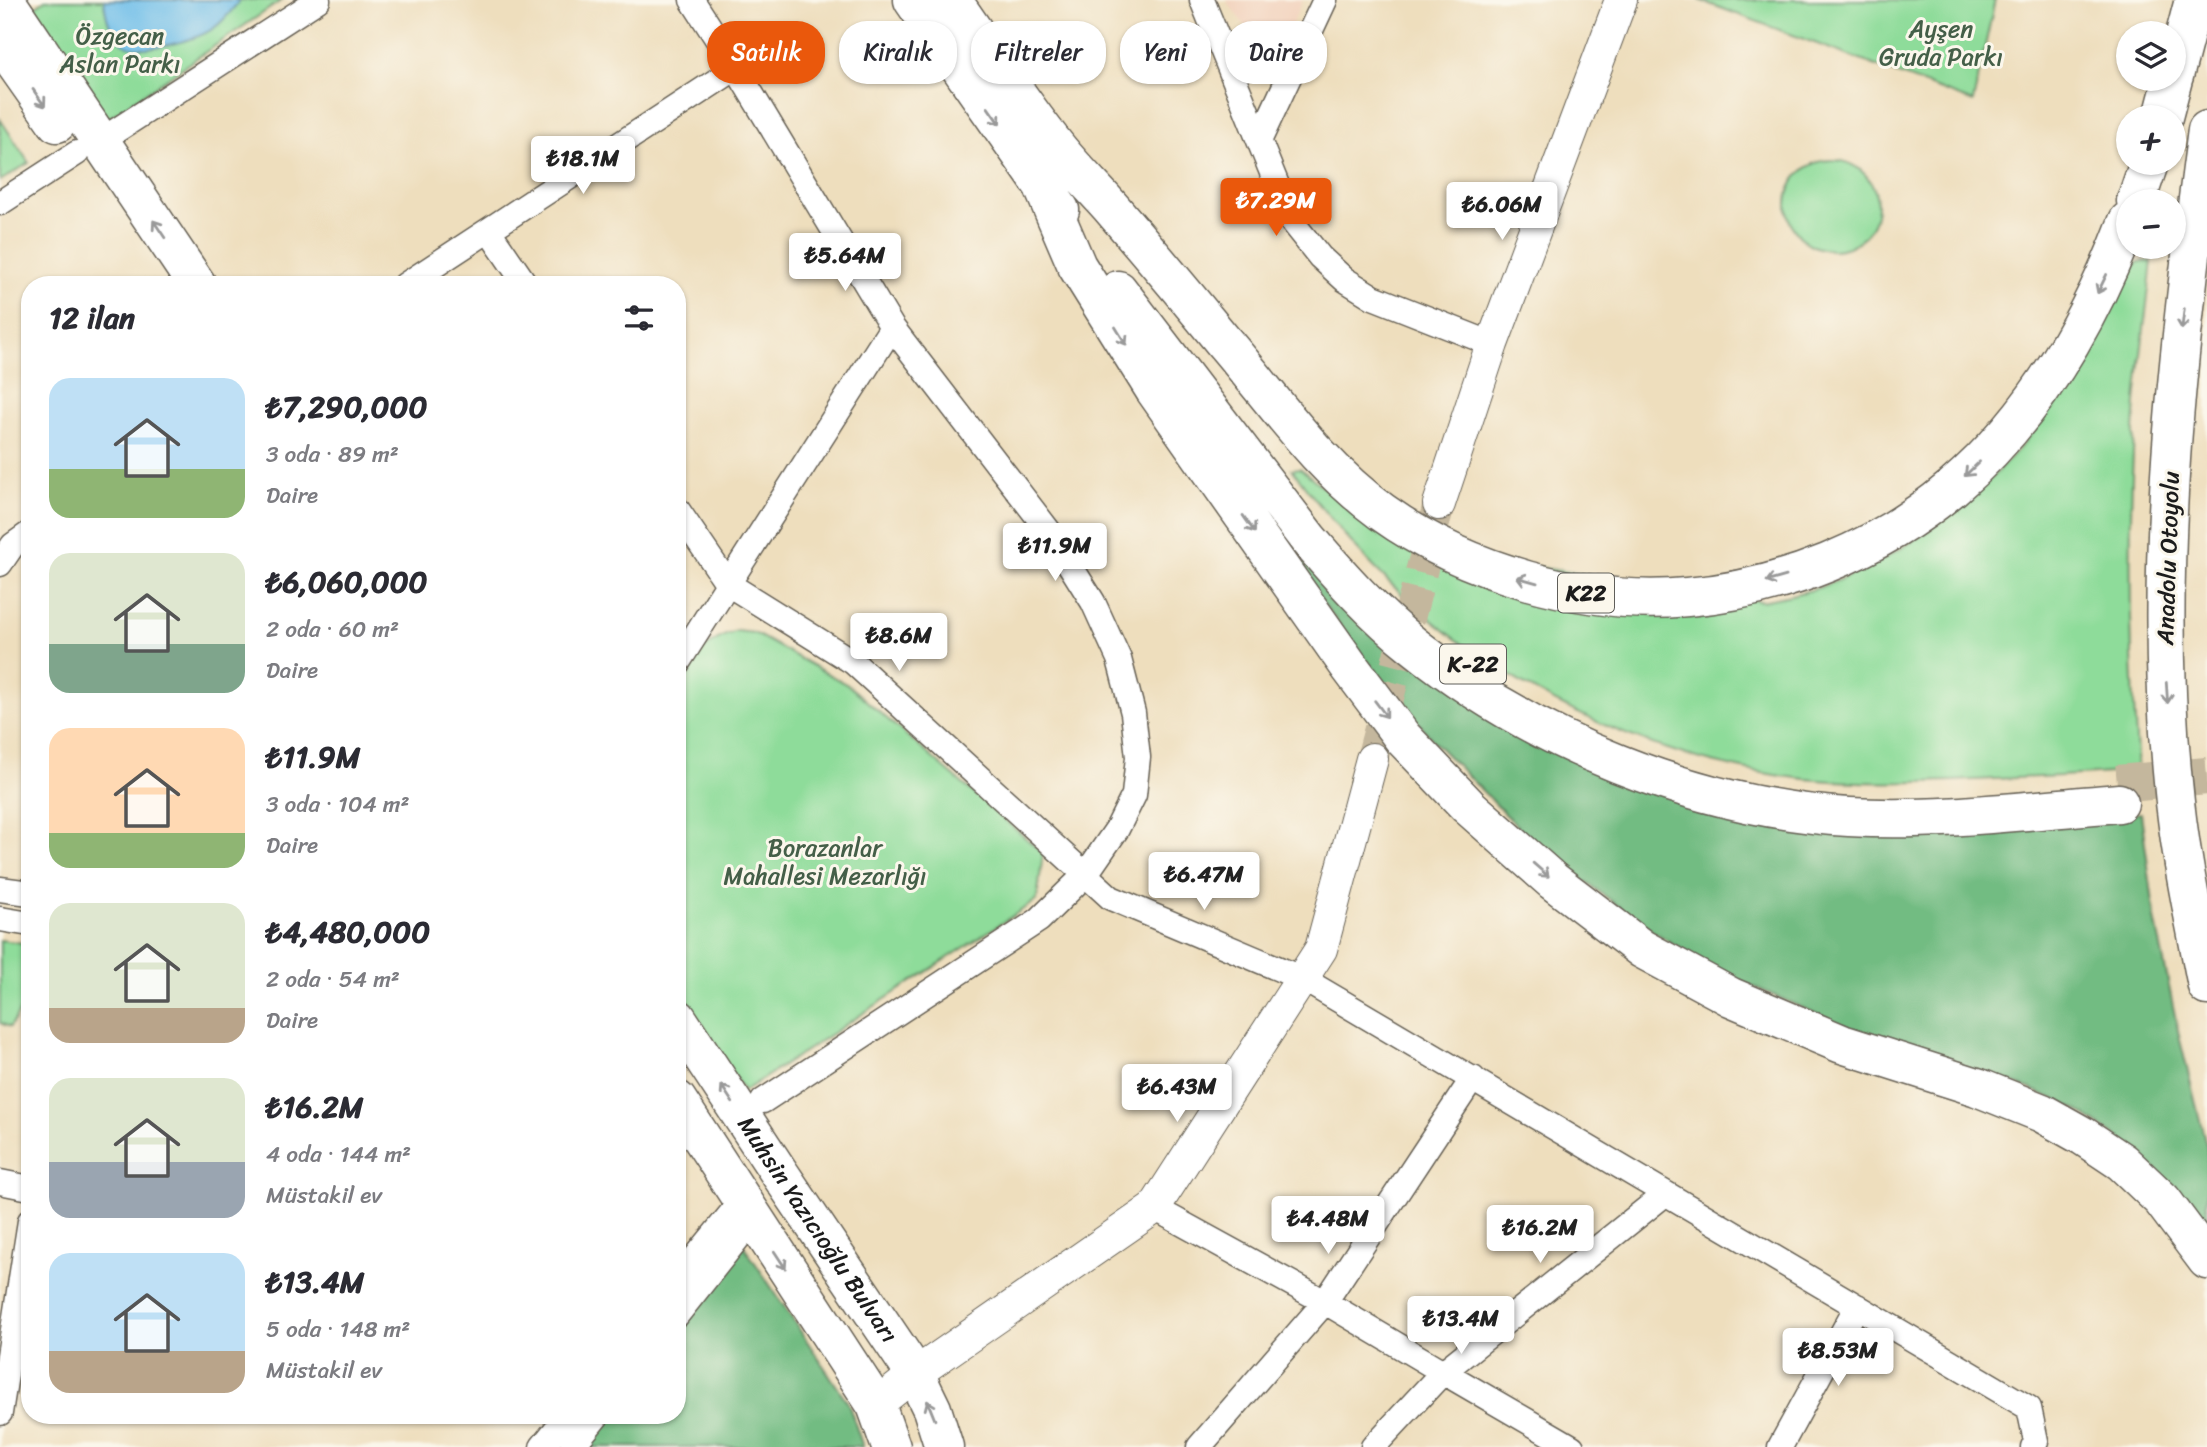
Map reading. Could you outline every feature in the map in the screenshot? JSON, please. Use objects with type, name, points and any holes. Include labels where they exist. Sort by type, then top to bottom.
[{"type":"main road","points":[[913,0],[1044,189],[1077,265],[1154,389],[1349,666],[1403,738],[1468,806],[1553,881],[1642,949],[1731,997],[1842,1044],[1977,1087],[2042,1113],[2083,1136],[2122,1162],[2162,1200],[2207,1260]]},
{"type":"main road","points":[[952,0],[1054,144]]},
{"type":"main road","points":[[2186,30],[2194,0]]},
{"type":"main road","points":[[7,18],[89,147],[161,276]]},
{"type":"main road","name":"Anadolu Otoyolu","points":[[2207,130],[2180,346],[2169,509],[2166,658],[2173,783],[2188,891],[2207,986]]},
{"type":"main road","name":"K-22","points":[[1044,189],[1284,508],[1339,575],[1412,644],[1453,675],[1505,708],[1602,757],[1653,776],[1703,792],[1802,813],[1850,817],[1949,817],[2118,794],[1880,797],[1796,792],[1709,774],[1653,756],[1575,724],[1519,694],[1438,640],[1388,595],[1318,518],[1208,375],[1093,216],[1054,144]]},
{"type":"main road","name":"K22","points":[[1054,144],[1237,357],[1307,444],[1342,481],[1383,513],[1447,551],[1489,568],[1577,592],[1625,597],[1684,598],[1736,591],[1829,563],[1869,544],[1951,489],[1986,455],[2029,406],[2082,324],[2116,252]]},
{"type":"main road","points":[[89,147],[190,276]]},
{"type":"main road","name":"Muhsin Yazıcıoğlu Bulvarı","points":[[686,1032],[915,1374],[932,1409],[944,1447]]},
{"type":"main road","name":"Muhsin Yazıcıoğlu Bulvarı","points":[[686,1114],[876,1405],[891,1447]]},
{"type":"street","points":[[0,203],[317,0]]},
{"type":"street","points":[[692,0],[707,23]]},
{"type":"street","points":[[1202,0],[1292,222],[1320,257],[1344,279],[1373,297],[1492,344]]},
{"type":"street","points":[[1260,139],[1325,0]]},
{"type":"street","points":[[1439,505],[1492,344],[1621,0]]},
{"type":"street","points":[[419,276],[712,84]]},
{"type":"street","points":[[746,84],[892,327],[1048,530],[1094,602],[1119,659],[1133,713],[1137,746],[1134,795],[1117,829],[1086,874],[1039,920],[763,1101]]},
{"type":"street","points":[[489,231],[520,276]]},
{"type":"street","points":[[686,650],[892,327]]},
{"type":"street","points":[[686,522],[728,584],[853,662],[1111,898],[1303,979],[2029,1408],[2036,1441],[2033,1447]]},
{"type":"street","points":[[0,565],[13,544],[21,539]]},
{"type":"street","points":[[876,1405],[915,1374],[1154,1208],[1321,949],[1372,759]]},
{"type":"street","points":[[0,889],[21,892]]},
{"type":"street","points":[[0,919],[21,922]]},
{"type":"street","points":[[1199,1447],[1325,1302],[1474,1078]]},
{"type":"street","points":[[0,1182],[21,1186]]},
{"type":"street","points":[[1373,1447],[1443,1372],[1665,1194]]},
{"type":"street","points":[[1154,1208],[1325,1302],[1572,1447]]},
{"type":"street","points":[[686,1271],[747,1209]]},
{"type":"street","points":[[686,1301],[747,1209]]},
{"type":"street","points":[[0,1413],[21,1279]]},
{"type":"street","points":[[1780,1447],[1857,1307]]},
{"type":"street","points":[[542,1447],[561,1424]]},
{"type":"street","points":[[572,1447],[591,1424]]},
{"type":"shaded area","points":[[1226,0],[1303,0],[1293,21],[1241,21]]},
{"type":"green space","name":"Özgecan Aslan Parkı","points":[[45,0],[282,0],[107,119],[32,9]]},
{"type":"green space","name":"Ayşen Gruda Parkı","points":[[1699,0],[1995,0],[1973,102]]},
{"type":"green space","name":"Özgecan Aslan Parkı","points":[[0,119],[29,163],[0,181]]},
{"type":"green space","points":[[1832,160],[1849,163],[1864,173],[1874,188],[1877,205],[1874,222],[1864,237],[1849,247],[1832,250],[1815,247],[1800,237],[1790,222],[1787,205],[1790,188],[1800,173],[1815,163]]},
{"type":"green space","points":[[2152,261],[2137,388],[2132,473],[2131,601],[2138,771],[1924,782],[1829,781],[1745,769],[1685,755],[1627,735],[1571,710],[1517,680],[1466,646],[1417,608],[1352,543],[1292,469],[1300,468],[1358,516],[1405,547],[1761,601],[1804,592],[1851,575],[1883,559],[1944,519],[1972,496],[2023,445],[2058,399],[2094,341],[2137,262]]},
{"type":"green space","points":[[1204,423],[1295,549],[1643,789],[2120,815],[2141,813],[2155,918],[2180,1040],[2207,1148],[2207,1233],[2119,1138],[2074,1108],[2031,1089],[1854,1030],[1717,971],[1651,930],[1537,846],[1436,744],[1368,662],[1303,577]]},
{"type":"green space","name":"Borazanlar Mahallesi Mezarlığı","points":[[737,631],[754,633],[848,685],[1043,853],[1037,900],[744,1091],[686,1004],[686,670],[702,651]]},
{"type":"green space","points":[[0,940],[21,943],[21,1009],[10,1027],[0,1023]]},
{"type":"green space","points":[[744,1246],[848,1403],[863,1447],[584,1447],[603,1424],[686,1424],[686,1318]]},
{"type":"water","points":[[104,0],[240,0],[222,22],[206,33],[169,45],[143,48],[132,47],[119,40],[107,18]]},
{"type":"tunnel","points":[[1372,759],[1439,504]]},
{"type":"tunnel","points":[[2117,784],[2207,776]]}]
